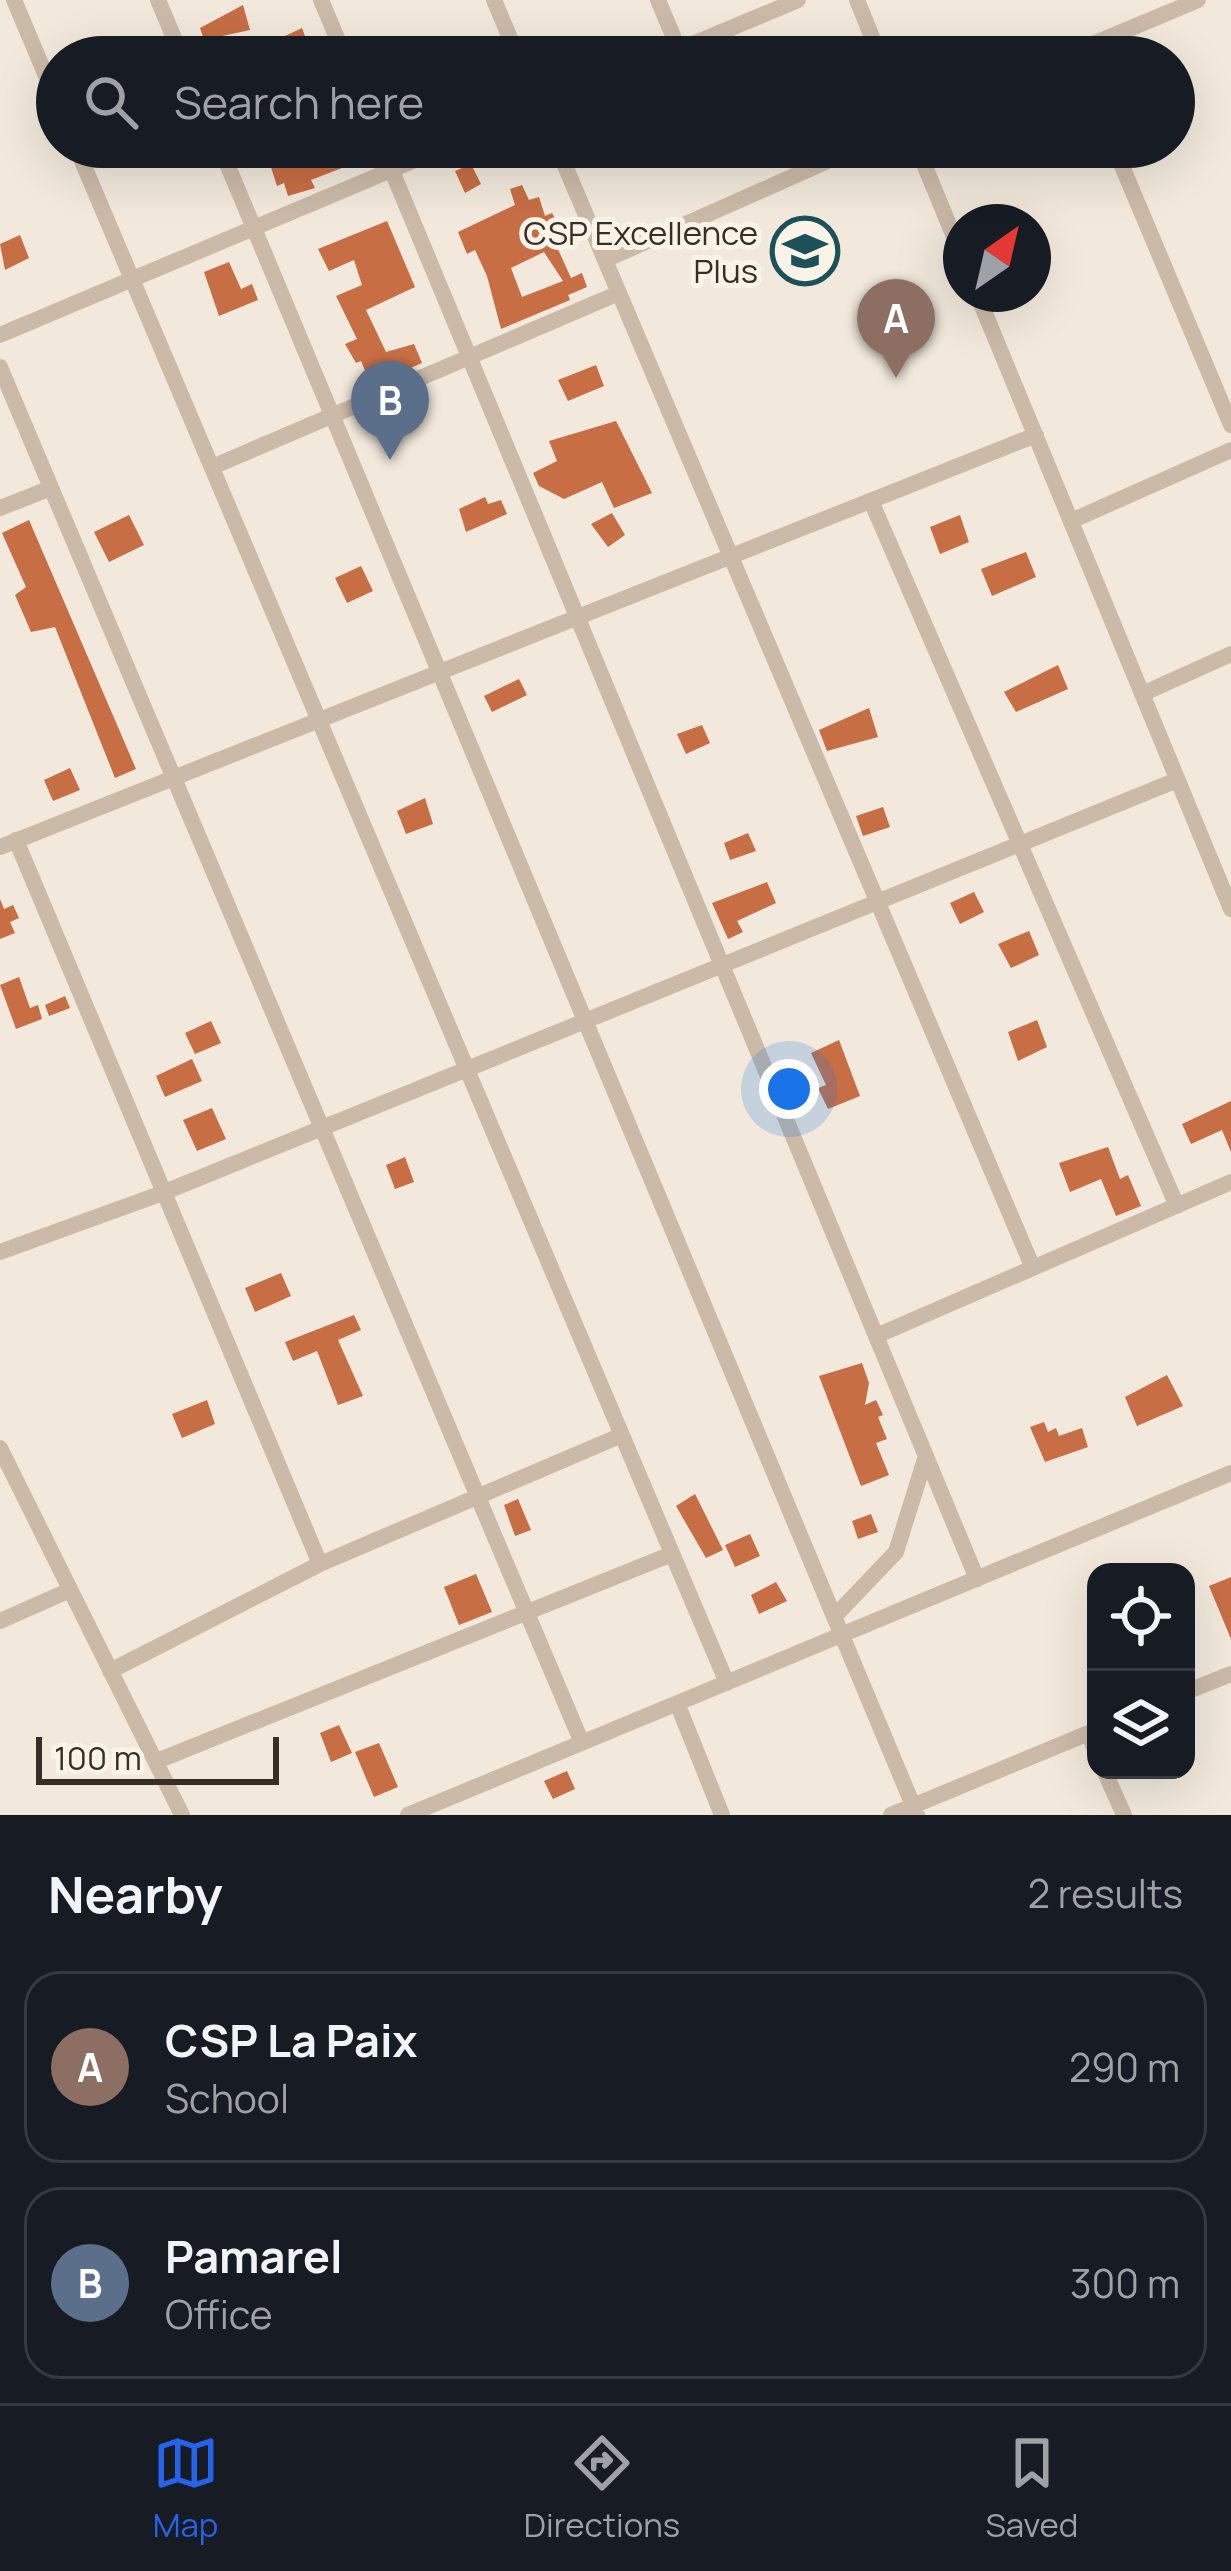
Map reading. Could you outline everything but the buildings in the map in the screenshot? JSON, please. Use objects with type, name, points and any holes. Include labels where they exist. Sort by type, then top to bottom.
[{"type":"street","points":[[14,0],[36,52]]},
{"type":"street","points":[[158,0],[173,36]]},
{"type":"street","points":[[321,0],[336,36]]},
{"type":"street","points":[[494,0],[509,36]]},
{"type":"street","points":[[658,0],[666,36]]},
{"type":"street","points":[[713,36],[798,0]]},
{"type":"street","points":[[857,0],[872,36]]},
{"type":"street","points":[[1114,36],[1198,0]]},
{"type":"street","points":[[85,168],[727,1683]]},
{"type":"street","points":[[229,168],[915,1810]]},
{"type":"street","points":[[0,335],[397,168]]},
{"type":"street","points":[[566,168],[1033,1268]]},
{"type":"street","points":[[604,260],[812,168]]},
{"type":"street","points":[[926,168],[943,210]]},
{"type":"street","points":[[1123,168],[1231,425]]},
{"type":"street","points":[[392,170],[977,1579]]},
{"type":"street","points":[[212,467],[619,293]]},
{"type":"street","points":[[985,312],[1231,909]]},
{"type":"street","points":[[0,367],[582,1743]]},
{"type":"street","points":[[320,1564],[8,844],[1036,435]]},
{"type":"street","points":[[1071,521],[1231,450]]},
{"type":"street","points":[[0,508],[51,488]]},
{"type":"street","points":[[871,501],[1177,1206]]},
{"type":"street","points":[[1142,694],[1231,654]]},
{"type":"street","points":[[0,1252],[160,1194],[1177,780]]},
{"type":"street","points":[[876,1336],[1231,1182]]},
{"type":"street","points":[[110,1671],[320,1564],[622,1435]]},
{"type":"street","points":[[0,1448],[182,1815]]},
{"type":"street","points":[[838,1626],[896,1552],[926,1456]]},
{"type":"street","points":[[408,1815],[727,1683],[838,1626],[977,1579],[1231,1473]]},
{"type":"street","points":[[157,1761],[672,1554]]},
{"type":"street","points":[[0,1621],[68,1591]]},
{"type":"street","points":[[1195,1688],[1231,1674]]},
{"type":"street","points":[[677,1703],[722,1815]]},
{"type":"street","points":[[891,1815],[915,1810],[1087,1733]]},
{"type":"street","points":[[1108,1779],[1124,1815]]},
{"type":"place","name":"CSP Excellence Plus","points":[[805,251]]},
{"type":"place","name":"CSP La Paix","points":[[896,378]]},
{"type":"place","name":"Pamarel","points":[[390,460]]}]
